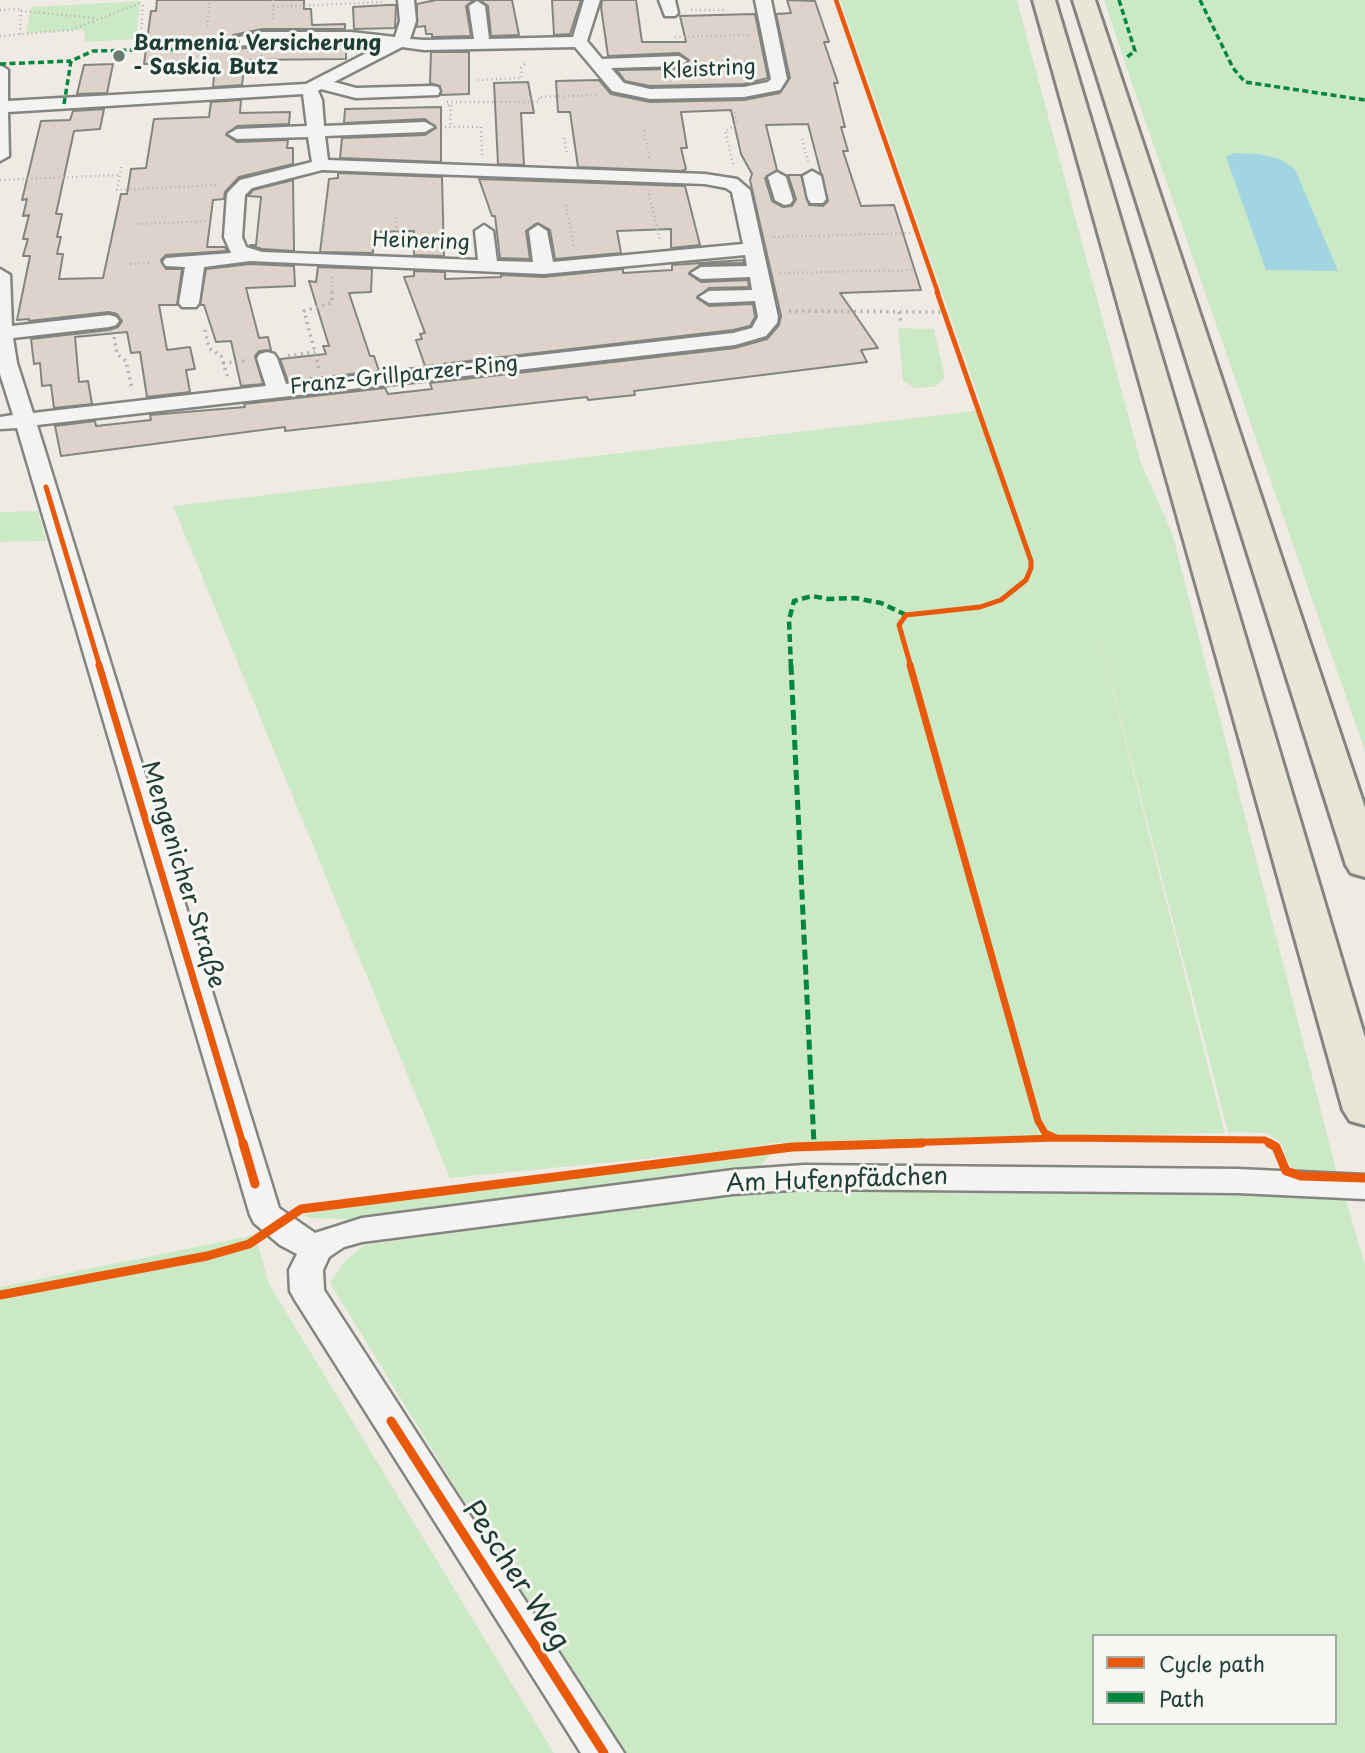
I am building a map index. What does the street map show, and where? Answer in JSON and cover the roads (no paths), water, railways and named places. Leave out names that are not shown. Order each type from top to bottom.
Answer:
[{"type":"highway","points":[[1044,0],[1365,1111]]},
{"type":"highway","points":[[1084,0],[1365,864]]},
{"type":"street","points":[[579,42],[592,0]]},
{"type":"street","name":"Kleistring","points":[[598,64],[618,87],[650,94],[730,92],[774,86],[779,79],[763,0]]},
{"type":"street","points":[[315,87],[400,43],[406,33],[408,21],[406,1]]},
{"type":"street","points":[[477,6],[482,43]]},
{"type":"street","points":[[505,26],[509,43]]},
{"type":"street","points":[[240,41],[263,37],[351,37],[400,43],[579,42]]},
{"type":"street","points":[[579,42],[598,64],[679,61]]},
{"type":"street","points":[[0,70],[0,156]]},
{"type":"street","points":[[265,73],[284,72],[284,91]]},
{"type":"street","points":[[141,82],[188,80],[188,96]]},
{"type":"street","points":[[315,87],[318,158],[322,165]]},
{"type":"street","points":[[1,107],[315,87],[356,93],[432,91]]},
{"type":"street","points":[[239,137],[280,142],[317,135],[433,127]]},
{"type":"street","points":[[566,146],[569,173]]},
{"type":"street","points":[[249,256],[238,250],[233,237],[236,194],[240,189],[257,181],[322,165],[569,173],[617,169],[649,182],[721,180],[741,190],[765,303],[709,297]]},
{"type":"street","points":[[812,176],[817,199]]},
{"type":"street","points":[[777,177],[784,200]]},
{"type":"street","points":[[538,231],[544,268]]},
{"type":"street","points":[[484,232],[488,267]]},
{"type":"street","name":"Heinering","points":[[173,262],[249,256],[275,260],[332,262],[578,267],[664,258],[752,243]]},
{"type":"street","points":[[189,303],[195,261]]},
{"type":"street","points":[[701,273],[758,272]]},
{"type":"street","name":"Mengenicher Straße","points":[[0,275],[2,333],[12,421],[50,500],[260,1202],[265,1214],[292,1236],[316,1249]]},
{"type":"street","name":"Franz-Grillparzer-Ring","points":[[12,421],[735,339],[765,328],[768,317],[765,303]]},
{"type":"street","points":[[2,333],[109,321]]},
{"type":"street","points":[[267,358],[278,391]]},
{"type":"street","name":"Am Hufenpfädchen","points":[[316,1249],[333,1238],[362,1230],[733,1182],[804,1177],[1238,1181],[1365,1187]]},
{"type":"street","name":"Pescher Weg","points":[[316,1249],[306,1270],[307,1291],[604,1753]]},
{"type":"water","points":[[1234,153],[1259,154],[1280,159],[1295,169],[1338,271],[1266,270],[1226,157]]},
{"type":"place","name":"Barmenia Versicherung - Saskia Butz","points":[[119,56]]}]
